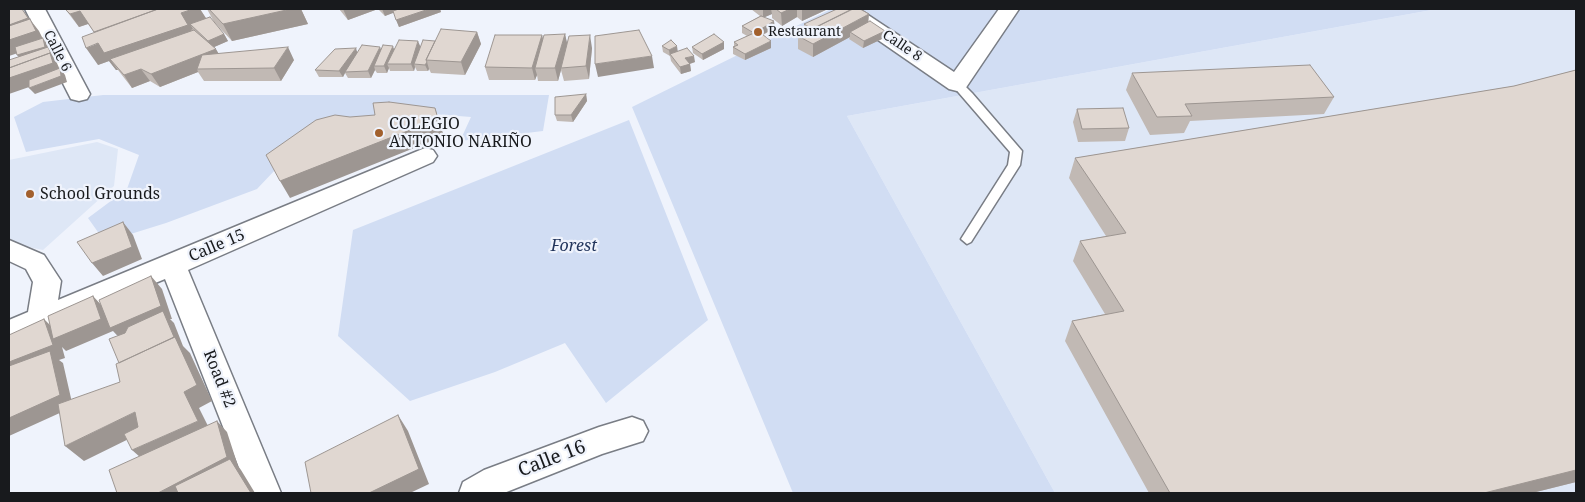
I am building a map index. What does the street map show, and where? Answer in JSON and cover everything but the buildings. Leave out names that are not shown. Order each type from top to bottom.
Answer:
[{"type":"street","name":"Calle 6","points":[[35,9],[79,94]]},
{"type":"street","name":"Calle 8","points":[[846,9],[957,84]]},
{"type":"street","points":[[957,84],[1009,9]]},
{"type":"street","name":"Calle 15","points":[[9,332],[173,265],[425,156]]},
{"type":"street","points":[[9,250],[36,262],[47,282],[41,320]]},
{"type":"street","name":"Road #2","points":[[173,265],[264,493]]},
{"type":"street","name":"Calle 16","points":[[475,493],[512,475],[599,441],[632,431]]},
{"type":"lane","points":[[957,84],[968,94],[1016,151],[1014,165],[967,239]]},
{"type":"shaded area","points":[[1437,9],[1576,9],[1576,493],[1055,493],[847,116]]},
{"type":"shaded area","points":[[97,142],[118,149],[114,186],[43,250],[9,243],[9,160]]},
{"type":"green space","points":[[831,9],[1437,9],[847,116],[1055,493],[793,493],[632,107]]},
{"type":"green space","points":[[103,95],[549,95],[543,131],[460,141],[471,117],[396,111],[311,132],[257,189],[166,223],[105,242],[88,218],[127,189],[139,155],[99,139],[26,152],[14,117],[43,102]]},
{"type":"green space","name":"Forest","points":[[629,120],[708,320],[606,403],[565,343],[495,372],[410,401],[338,336],[353,230]]},
{"type":"place","name":"Restaurant","points":[[758,32]]},
{"type":"place","name":"COLEGIO ANTONIO NARIÑO","points":[[379,133]]},
{"type":"place","name":"School Grounds","points":[[30,194]]}]
